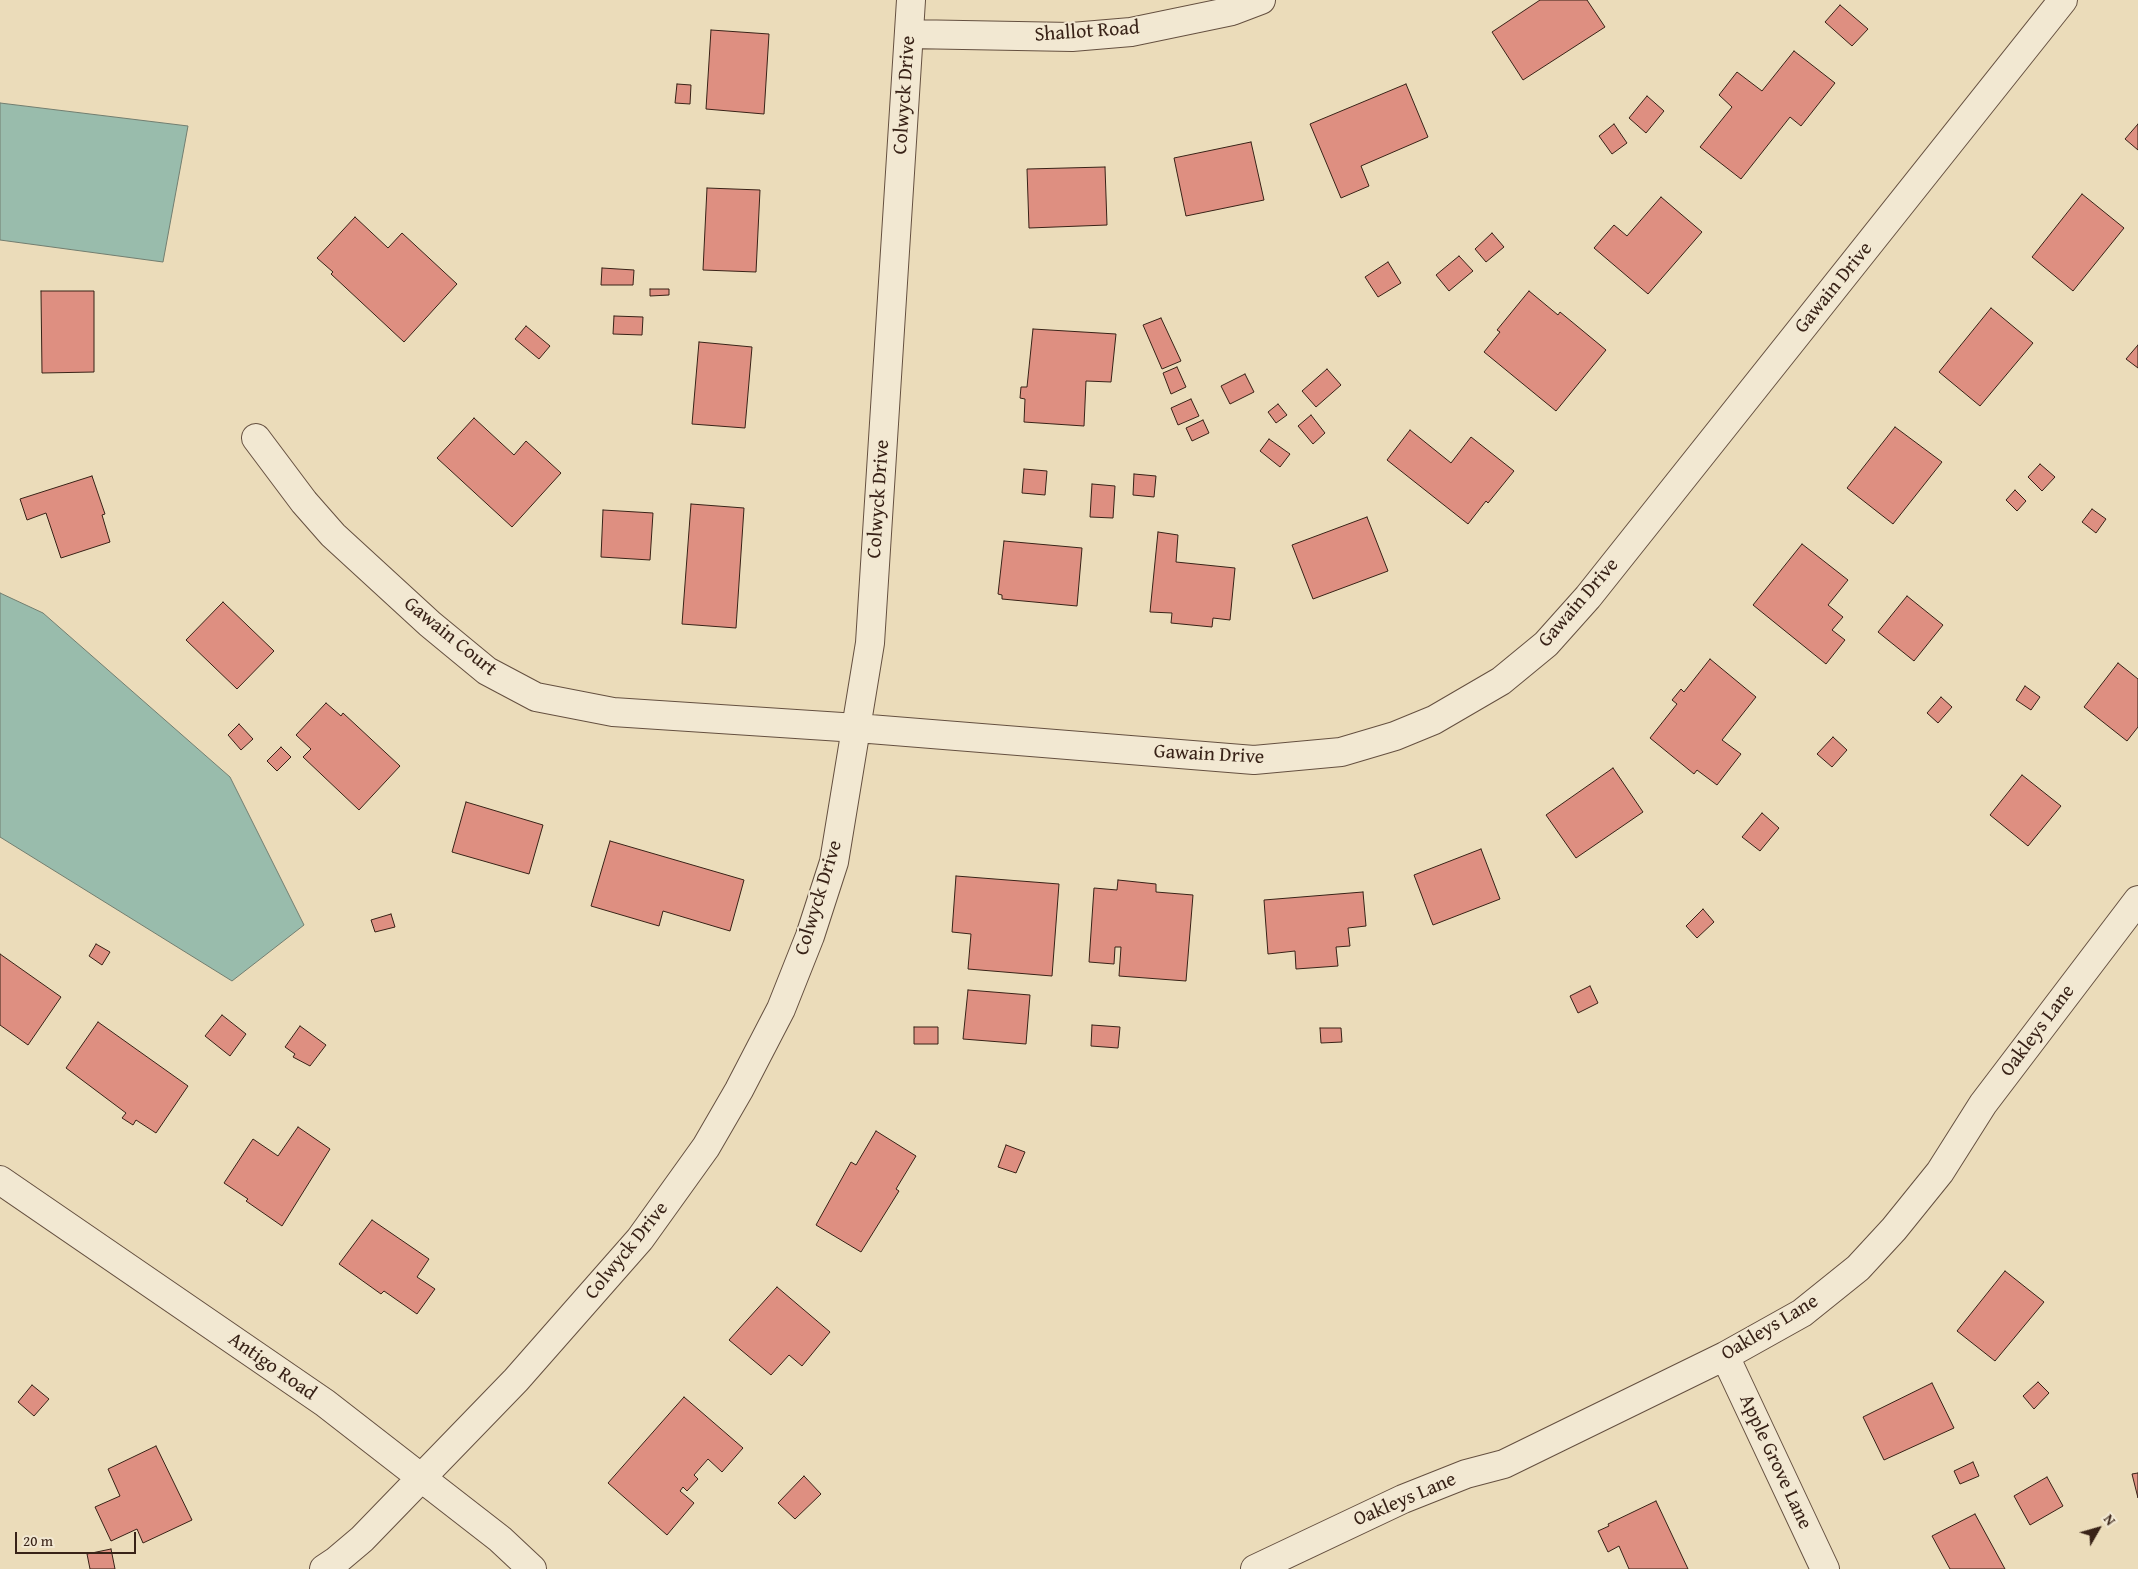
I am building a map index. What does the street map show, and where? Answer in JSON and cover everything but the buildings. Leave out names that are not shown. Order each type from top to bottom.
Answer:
[{"type":"street","name":"Colwyck Drive","points":[[324,1569],[362,1539],[516,1380],[640,1240],[706,1148],[781,1009],[810,936],[834,862],[870,643],[910,0]]},
{"type":"street","name":"Shallot Road","points":[[909,34],[1082,36],[1141,30],[1232,11],[1261,0]]},
{"type":"street","name":"Gawain Drive","points":[[857,728],[1254,760],[1341,752],[1395,736],[1434,720],[1501,681],[1546,644],[1588,597],[2063,0]]},
{"type":"street","name":"Gawain Court","points":[[256,438],[304,502],[333,535],[430,624],[487,671],[536,697],[613,712],[857,728]]},
{"type":"street","name":"Oakleys Lane","points":[[1255,1569],[1403,1499],[1466,1474],[1504,1464],[1725,1356],[1802,1313],[1858,1268],[1894,1229],[1940,1172],[1983,1104],[2138,900]]},
{"type":"street","name":"Antigo Road","points":[[0,1180],[325,1403],[500,1538],[532,1569]]},
{"type":"street","name":"Apple Grove Lane","points":[[1725,1356],[1825,1569]]},
{"type":"shaded area","points":[[0,103],[188,126],[163,262],[0,240]]},
{"type":"shaded area","points":[[0,593],[43,613],[230,777],[304,925],[232,981],[0,837]]}]
